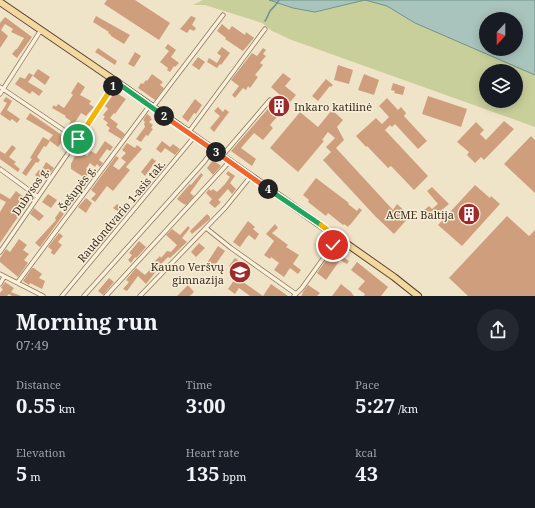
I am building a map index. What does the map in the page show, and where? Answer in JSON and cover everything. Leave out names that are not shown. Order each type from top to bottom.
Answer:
[{"type":"main road","points":[[0,2],[230,161],[394,277],[418,296]]},
{"type":"street","name":"Šešupės g.","points":[[18,282],[151,106],[223,15]]},
{"type":"street","points":[[188,133],[265,29]]},
{"type":"street","points":[[0,94],[2,88],[41,30]]},
{"type":"street","name":"Dubysos g.","points":[[0,252],[116,82]]},
{"type":"street","points":[[2,88],[78,139]]},
{"type":"street","points":[[222,156],[270,100]]},
{"type":"street","name":"Raudondvario 1-asis tak.","points":[[62,296],[194,137]]},
{"type":"street","points":[[84,296],[204,162],[213,150]]},
{"type":"street","points":[[106,296],[230,161]]},
{"type":"street","points":[[0,169],[37,196]]},
{"type":"street","points":[[141,296],[236,196],[251,176]]},
{"type":"street","points":[[206,228],[230,248],[295,295],[302,288],[338,238]]},
{"type":"street","points":[[0,274],[43,296]]},
{"type":"street","points":[[0,284],[4,277]]},
{"type":"green space","points":[[203,0],[269,0],[293,8],[315,12],[365,0],[387,6],[415,23],[479,51],[479,56],[491,56],[510,64],[479,64],[479,107],[289,39],[272,31],[262,23],[205,5],[193,5]]},
{"type":"green space","points":[[523,70],[535,75],[535,127],[482,108],[523,108]]},
{"type":"water","points":[[269,0],[365,0],[315,12],[293,8]]},
{"type":"water","points":[[365,0],[535,0],[535,75],[523,70],[523,64],[510,64],[491,56],[523,56],[523,12],[479,12],[479,51],[415,23],[387,6]]},
{"type":"building","points":[[107,0],[135,0],[170,23],[159,40],[104,4]]},
{"type":"building","points":[[96,16],[130,35],[124,44],[93,22]]},
{"type":"building","points":[[191,16],[196,18],[192,25],[196,28],[194,31],[190,29],[187,33],[180,29]]},
{"type":"building","points":[[5,17],[32,37],[17,58],[12,54],[24,38],[11,32],[13,29],[5,24],[1,30],[8,36],[0,48],[0,23]]},
{"type":"building","points":[[222,24],[229,30],[232,26],[245,35],[246,32],[254,38],[243,51],[225,39],[226,38],[217,31]]},
{"type":"building","points":[[168,44],[176,50],[171,57],[179,63],[175,67],[174,66],[170,72],[167,70],[168,68],[160,62],[169,51],[165,48]]},
{"type":"building","points":[[222,47],[230,53],[217,68],[207,62],[209,58],[217,63],[221,56],[217,53]]},
{"type":"building","points":[[98,48],[117,61],[115,65],[95,52]]},
{"type":"building","points":[[263,48],[266,50],[263,54],[266,56],[260,63],[263,65],[255,75],[258,77],[250,88],[248,86],[246,90],[243,88],[235,98],[232,95],[239,86],[231,80],[252,53],[257,56]]},
{"type":"building","points":[[135,52],[141,56],[134,67],[128,64]]},
{"type":"building","points":[[198,57],[205,62],[199,70],[192,65]]},
{"type":"building","points":[[338,65],[353,70],[349,84],[334,80]]},
{"type":"building","points":[[38,69],[50,77],[45,85],[33,76]]},
{"type":"building","points":[[29,73],[33,75],[28,82],[43,91],[39,96],[32,91],[30,94],[15,84],[20,77],[25,79]]},
{"type":"building","points":[[283,73],[291,79],[285,86],[296,95],[270,125],[273,128],[263,140],[254,133],[241,148],[256,159],[252,166],[231,151],[280,95],[271,87]]},
{"type":"building","points":[[152,74],[163,82],[160,85],[164,88],[155,100],[138,88],[141,83],[143,84],[146,80],[147,81]]},
{"type":"building","points":[[364,74],[379,80],[374,95],[358,90]]},
{"type":"building","points":[[326,79],[333,85],[331,87],[330,86],[318,101],[312,96]]},
{"type":"building","points":[[78,82],[85,87],[80,95],[91,101],[89,104],[94,107],[86,116],[81,113],[74,124],[81,128],[78,133],[68,126],[71,121],[65,117],[66,116],[52,108],[54,105],[56,107],[58,104],[64,108],[73,95],[71,93]]},
{"type":"building","points":[[393,83],[405,87],[403,95],[394,93],[395,91],[391,90]]},
{"type":"building","points":[[115,92],[126,99],[115,114],[114,113],[110,118],[118,124],[116,127],[125,134],[121,139],[108,131],[110,128],[106,125],[108,123],[103,119],[105,117],[103,115],[108,109],[105,106]]},
{"type":"building","points":[[428,96],[467,109],[461,127],[422,114]]},
{"type":"building","points":[[6,97],[12,101],[7,110],[20,119],[17,123],[12,119],[10,121],[0,114],[7,103],[3,101]]},
{"type":"building","points":[[387,98],[398,110],[401,107],[406,113],[404,116],[427,141],[418,149],[395,124],[392,127],[390,125],[385,130],[428,176],[414,190],[391,166],[388,168],[356,136],[376,118],[382,124],[389,117],[379,106]]},
{"type":"building","points":[[195,99],[202,105],[188,122],[182,117]]},
{"type":"building","points":[[218,107],[223,112],[225,109],[229,112],[214,132],[210,128],[220,116],[214,111]]},
{"type":"building","points":[[332,110],[343,120],[337,127],[344,140],[336,148],[393,210],[397,204],[410,216],[394,234],[375,216],[323,160],[331,152],[326,147],[335,138],[328,132],[322,140],[324,141],[298,172],[270,148],[300,112],[318,127]]},
{"type":"building","points":[[30,113],[71,140],[66,147],[61,143],[58,147],[49,140],[53,135],[26,119]]},
{"type":"building","points":[[147,114],[152,119],[149,122],[153,125],[151,128],[153,129],[141,142],[136,139],[145,127],[145,122],[143,120]]},
{"type":"building","points":[[504,121],[514,129],[484,160],[481,157],[475,163],[467,155],[469,152],[457,142],[476,122],[484,130],[480,134],[486,140]]},
{"type":"building","points":[[531,136],[535,140],[535,193],[504,164]]},
{"type":"building","points":[[43,137],[50,141],[46,147],[44,146],[37,157],[40,160],[38,163],[36,162],[26,176],[22,173],[32,159],[30,158]]},
{"type":"building","points":[[105,141],[113,147],[110,151],[107,149],[99,160],[103,163],[100,167],[97,164],[95,167],[90,163],[86,169],[90,171],[85,178],[71,169],[71,164],[75,156],[73,155],[73,152],[75,150],[87,156],[91,151],[96,154]]},
{"type":"building","points":[[162,141],[170,147],[173,144],[180,149],[175,155],[165,148],[161,153],[156,149]]},
{"type":"building","points":[[127,143],[135,148],[137,145],[142,149],[126,167],[130,170],[113,191],[107,186],[95,202],[91,199],[96,194],[91,190],[116,156],[119,158],[113,166],[119,170],[126,162],[121,158],[126,153],[122,150]]},
{"type":"building","points":[[12,145],[16,148],[9,157],[16,162],[14,164],[20,169],[18,172],[0,159],[0,151],[5,154]]},
{"type":"building","points":[[152,158],[156,161],[145,176],[141,172]]},
{"type":"building","points":[[213,160],[221,166],[213,175],[207,168]]},
{"type":"building","points":[[46,162],[54,168],[51,172],[46,169],[39,178],[35,175],[39,170],[41,171]]},
{"type":"building","points":[[228,171],[235,176],[230,183],[236,189],[232,194],[228,189],[218,200],[221,202],[215,208],[209,203],[212,199],[206,193],[209,189],[211,191],[213,189],[217,192],[225,184],[230,177],[226,174]]},
{"type":"building","points":[[201,173],[203,175],[190,193],[194,196],[186,205],[182,203],[177,199]]},
{"type":"building","points":[[316,178],[349,203],[348,204],[357,211],[359,208],[362,210],[348,227],[344,224],[343,225],[328,213],[326,216],[308,202],[309,200],[303,195]]},
{"type":"building","name":"ACME Baltija","points":[[475,185],[490,198],[491,196],[500,204],[462,246],[438,225]]},
{"type":"building","points":[[432,187],[449,204],[437,214],[435,212],[429,218],[423,211],[429,206],[432,209],[438,204],[427,191]]},
{"type":"building","points":[[16,191],[29,201],[0,243],[0,212],[6,202],[0,199],[0,193],[10,199]]},
{"type":"building","points":[[48,194],[57,200],[51,208],[42,202]]},
{"type":"building","points":[[86,198],[92,203],[86,213],[78,207]]},
{"type":"building","points":[[117,204],[122,208],[124,206],[129,210],[124,216],[113,208]]},
{"type":"building","points":[[34,208],[44,216],[39,221],[30,214]]},
{"type":"building","points":[[60,211],[64,214],[40,247],[35,243],[56,220],[55,218]]},
{"type":"building","points":[[207,214],[210,219],[192,234],[190,231]]},
{"type":"building","points":[[507,216],[529,236],[535,230],[535,296],[468,296],[449,278]]},
{"type":"building","points":[[248,221],[255,227],[253,229],[259,234],[255,240],[249,235],[240,247],[233,242]]},
{"type":"building","points":[[275,224],[278,228],[272,233],[288,245],[286,247],[299,255],[293,264],[301,270],[298,274],[290,268],[284,277],[274,270],[279,263],[271,257],[270,259],[264,255],[274,241],[266,234]]},
{"type":"building","points":[[188,226],[190,228],[182,238],[187,242],[157,268],[158,269],[146,284],[138,276],[127,291],[123,289],[129,282],[126,280],[136,268],[145,275],[160,256],[161,258],[167,251],[171,252],[177,245],[166,235],[172,229],[180,235]]},
{"type":"building","points":[[113,227],[114,228],[101,244],[98,239],[103,233],[101,231],[103,229],[108,233]]},
{"type":"building","points":[[59,233],[63,236],[58,242],[62,245],[54,255],[51,253],[52,250],[48,247]]},
{"type":"building","points":[[19,239],[27,245],[23,250],[29,254],[24,260],[28,263],[18,277],[0,262],[0,258],[6,249],[10,252]]},
{"type":"building","points":[[139,241],[146,247],[131,263],[128,260],[132,255],[129,253]]},
{"type":"building","points":[[199,243],[205,248],[196,257],[191,252]]},
{"type":"building","points":[[218,246],[225,251],[213,268],[207,263]]},
{"type":"building","points":[[333,250],[349,261],[347,264],[340,260],[326,280],[317,273]]},
{"type":"building","points":[[235,258],[251,270],[243,282],[263,296],[250,296],[239,288],[235,294],[228,289],[239,273],[229,266]]},
{"type":"building","points":[[357,262],[388,287],[381,296],[364,296],[365,294],[358,289],[365,281],[351,270]]},
{"type":"building","points":[[32,268],[42,274],[39,278],[45,281],[42,289],[30,283],[29,285],[23,281]]},
{"type":"building","points":[[109,278],[114,282],[103,295],[98,291]]},
{"type":"building","points":[[5,282],[14,288],[11,292],[21,296],[12,296],[9,294],[7,296],[0,296],[3,289],[1,288]]},
{"type":"building","points":[[271,284],[288,296],[263,296]]},
{"type":"building","points":[[341,284],[351,292],[354,296],[332,296]]},
{"type":"building","points":[[188,285],[194,292],[190,296],[177,296]]},
{"type":"building","points":[[308,285],[320,293],[317,296],[301,296]]},
{"type":"waterway","points":[[265,21],[270,11],[279,0]]},
{"type":"place","name":"Inkaro katilinė","points":[[279,106]]},
{"type":"place","name":"ACME Baltija","points":[[469,214]]},
{"type":"place","name":"Kauno Veršvų gimnazija","points":[[240,272]]},
{"type":"route","points":[[78,139],[116,82],[338,238],[333,245]]}]
